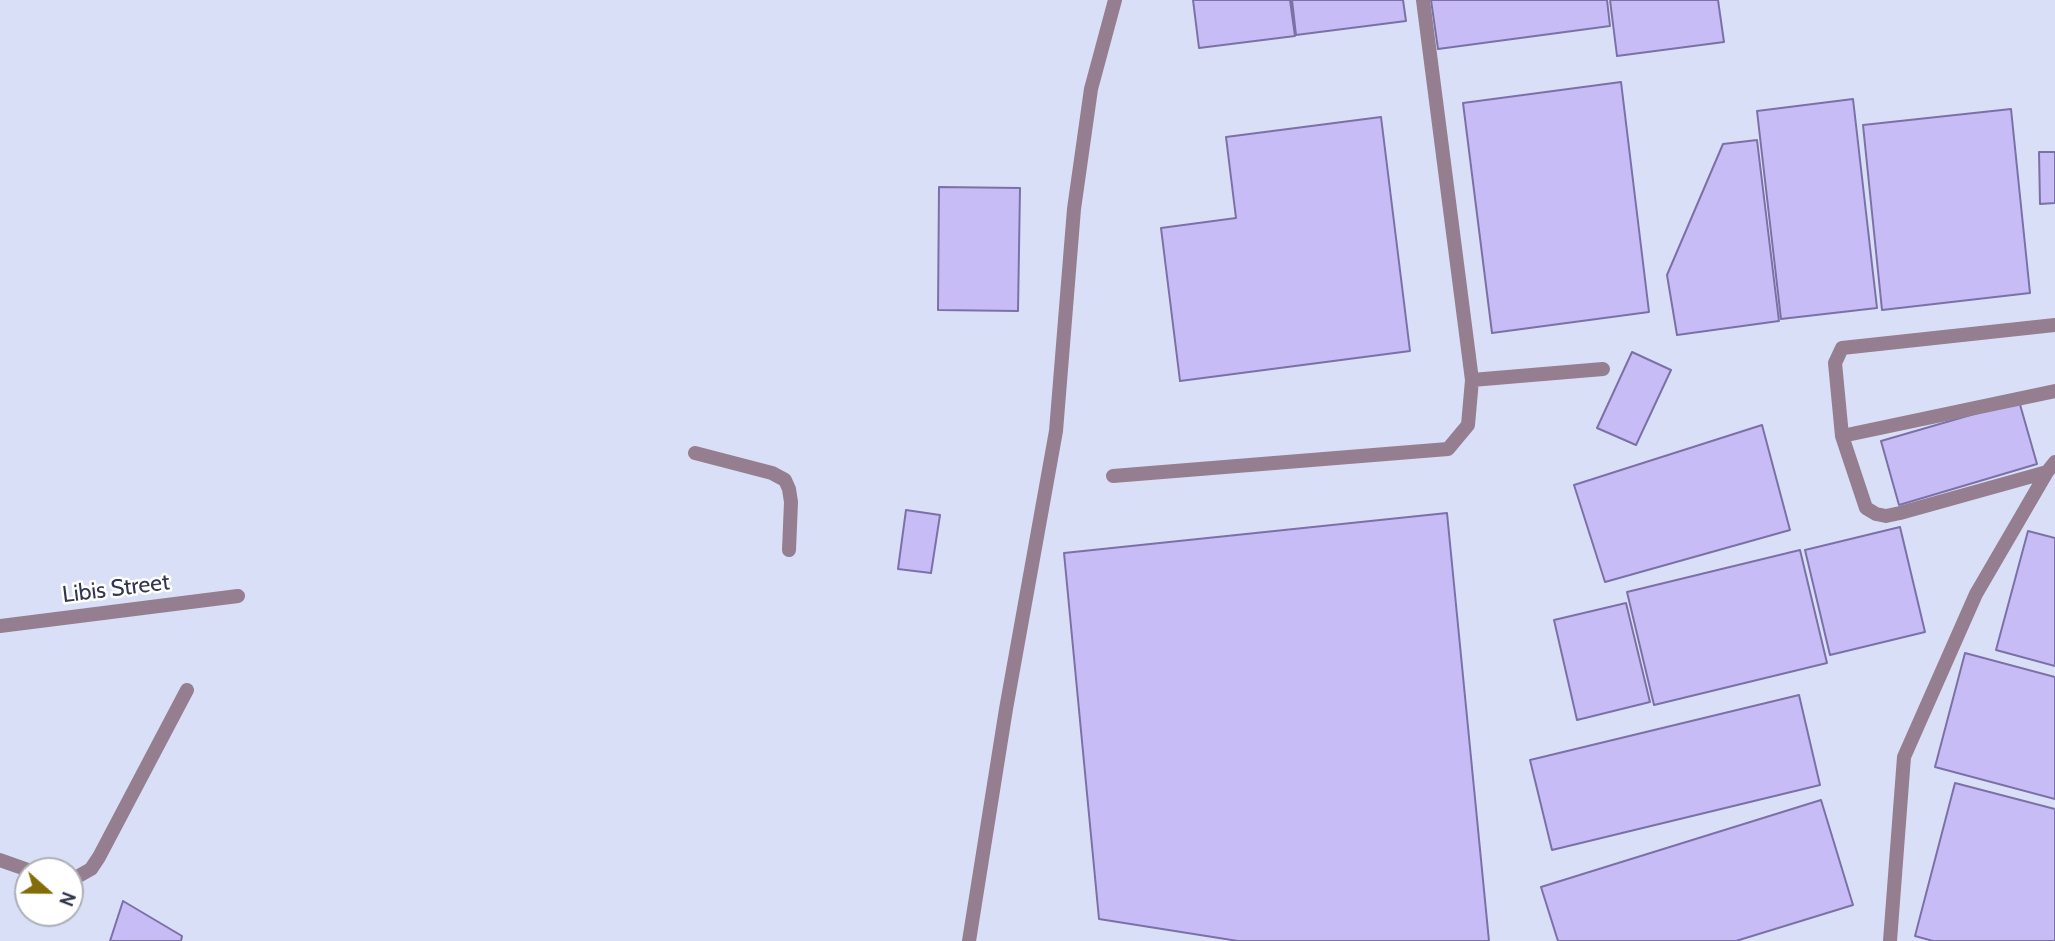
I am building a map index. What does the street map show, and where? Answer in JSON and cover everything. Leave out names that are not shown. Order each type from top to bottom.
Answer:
[{"type":"street","points":[[969,941],[1006,709],[1056,431],[1074,209],[1091,89],[1115,0]]},
{"type":"street","points":[[1113,476],[1448,449],[1468,425],[1472,380],[1423,0]]},
{"type":"street","points":[[2051,467],[1900,513],[1886,516],[1876,514],[1866,508],[1842,436],[1835,363],[1842,348],[2055,325]]},
{"type":"street","points":[[1472,380],[1602,369]]},
{"type":"street","points":[[1842,436],[2055,391]]},
{"type":"street","points":[[695,453],[772,473],[785,480],[791,502],[789,550]]},
{"type":"street","points":[[1889,941],[1904,757],[1976,594],[2051,467]]},
{"type":"street","name":"Libis Street","points":[[0,626],[238,597]]},
{"type":"street","points":[[84,872],[91,869],[99,857],[187,690]]},
{"type":"building","points":[[1193,0],[1290,0],[1295,36],[1199,48]]},
{"type":"building","points":[[1292,0],[1403,0],[1406,21],[1296,35]]},
{"type":"building","points":[[1431,0],[1607,0],[1610,26],[1438,49]]},
{"type":"building","points":[[1610,0],[1718,0],[1724,42],[1617,56]]},
{"type":"building","points":[[1621,82],[1649,312],[1492,333],[1463,103]]},
{"type":"building","points":[[1853,99],[1877,308],[1781,319],[1757,111]]},
{"type":"building","points":[[2011,109],[2030,293],[1882,310],[1863,125]]},
{"type":"building","points":[[1381,117],[1410,351],[1180,381],[1161,228],[1236,218],[1226,137]]},
{"type":"building","points":[[1757,140],[1779,321],[1677,335],[1667,275],[1723,144]]},
{"type":"building","points":[[2039,152],[2055,152],[2055,203],[2040,204]]},
{"type":"building","points":[[939,187],[1020,188],[1018,311],[938,310]]},
{"type":"building","points":[[1632,352],[1671,370],[1636,445],[1597,428]]},
{"type":"building","points":[[2019,401],[2037,464],[1899,505],[1881,441]]},
{"type":"building","points":[[1762,425],[1790,530],[1605,582],[1574,485]]},
{"type":"building","points":[[906,510],[940,515],[931,573],[898,569]]},
{"type":"building","points":[[1447,513],[1489,941],[1238,941],[1099,919],[1064,553]]},
{"type":"building","points":[[1900,527],[1925,632],[1830,655],[1805,550]]},
{"type":"building","points":[[2028,531],[2055,538],[2055,666],[1996,650]]},
{"type":"building","points":[[1800,550],[1827,663],[1654,705],[1627,592]]},
{"type":"building","points":[[1626,603],[1650,702],[1577,720],[1554,620]]},
{"type":"building","points":[[1965,653],[2055,677],[2055,799],[1935,767]]},
{"type":"building","points":[[1799,695],[1820,785],[1552,850],[1530,760]]},
{"type":"building","points":[[1955,783],[2055,809],[2055,941],[1933,941],[1915,936]]},
{"type":"building","points":[[1821,800],[1853,905],[1736,941],[1558,941],[1541,887]]},
{"type":"building","points":[[123,901],[182,936],[181,941],[110,941]]}]
